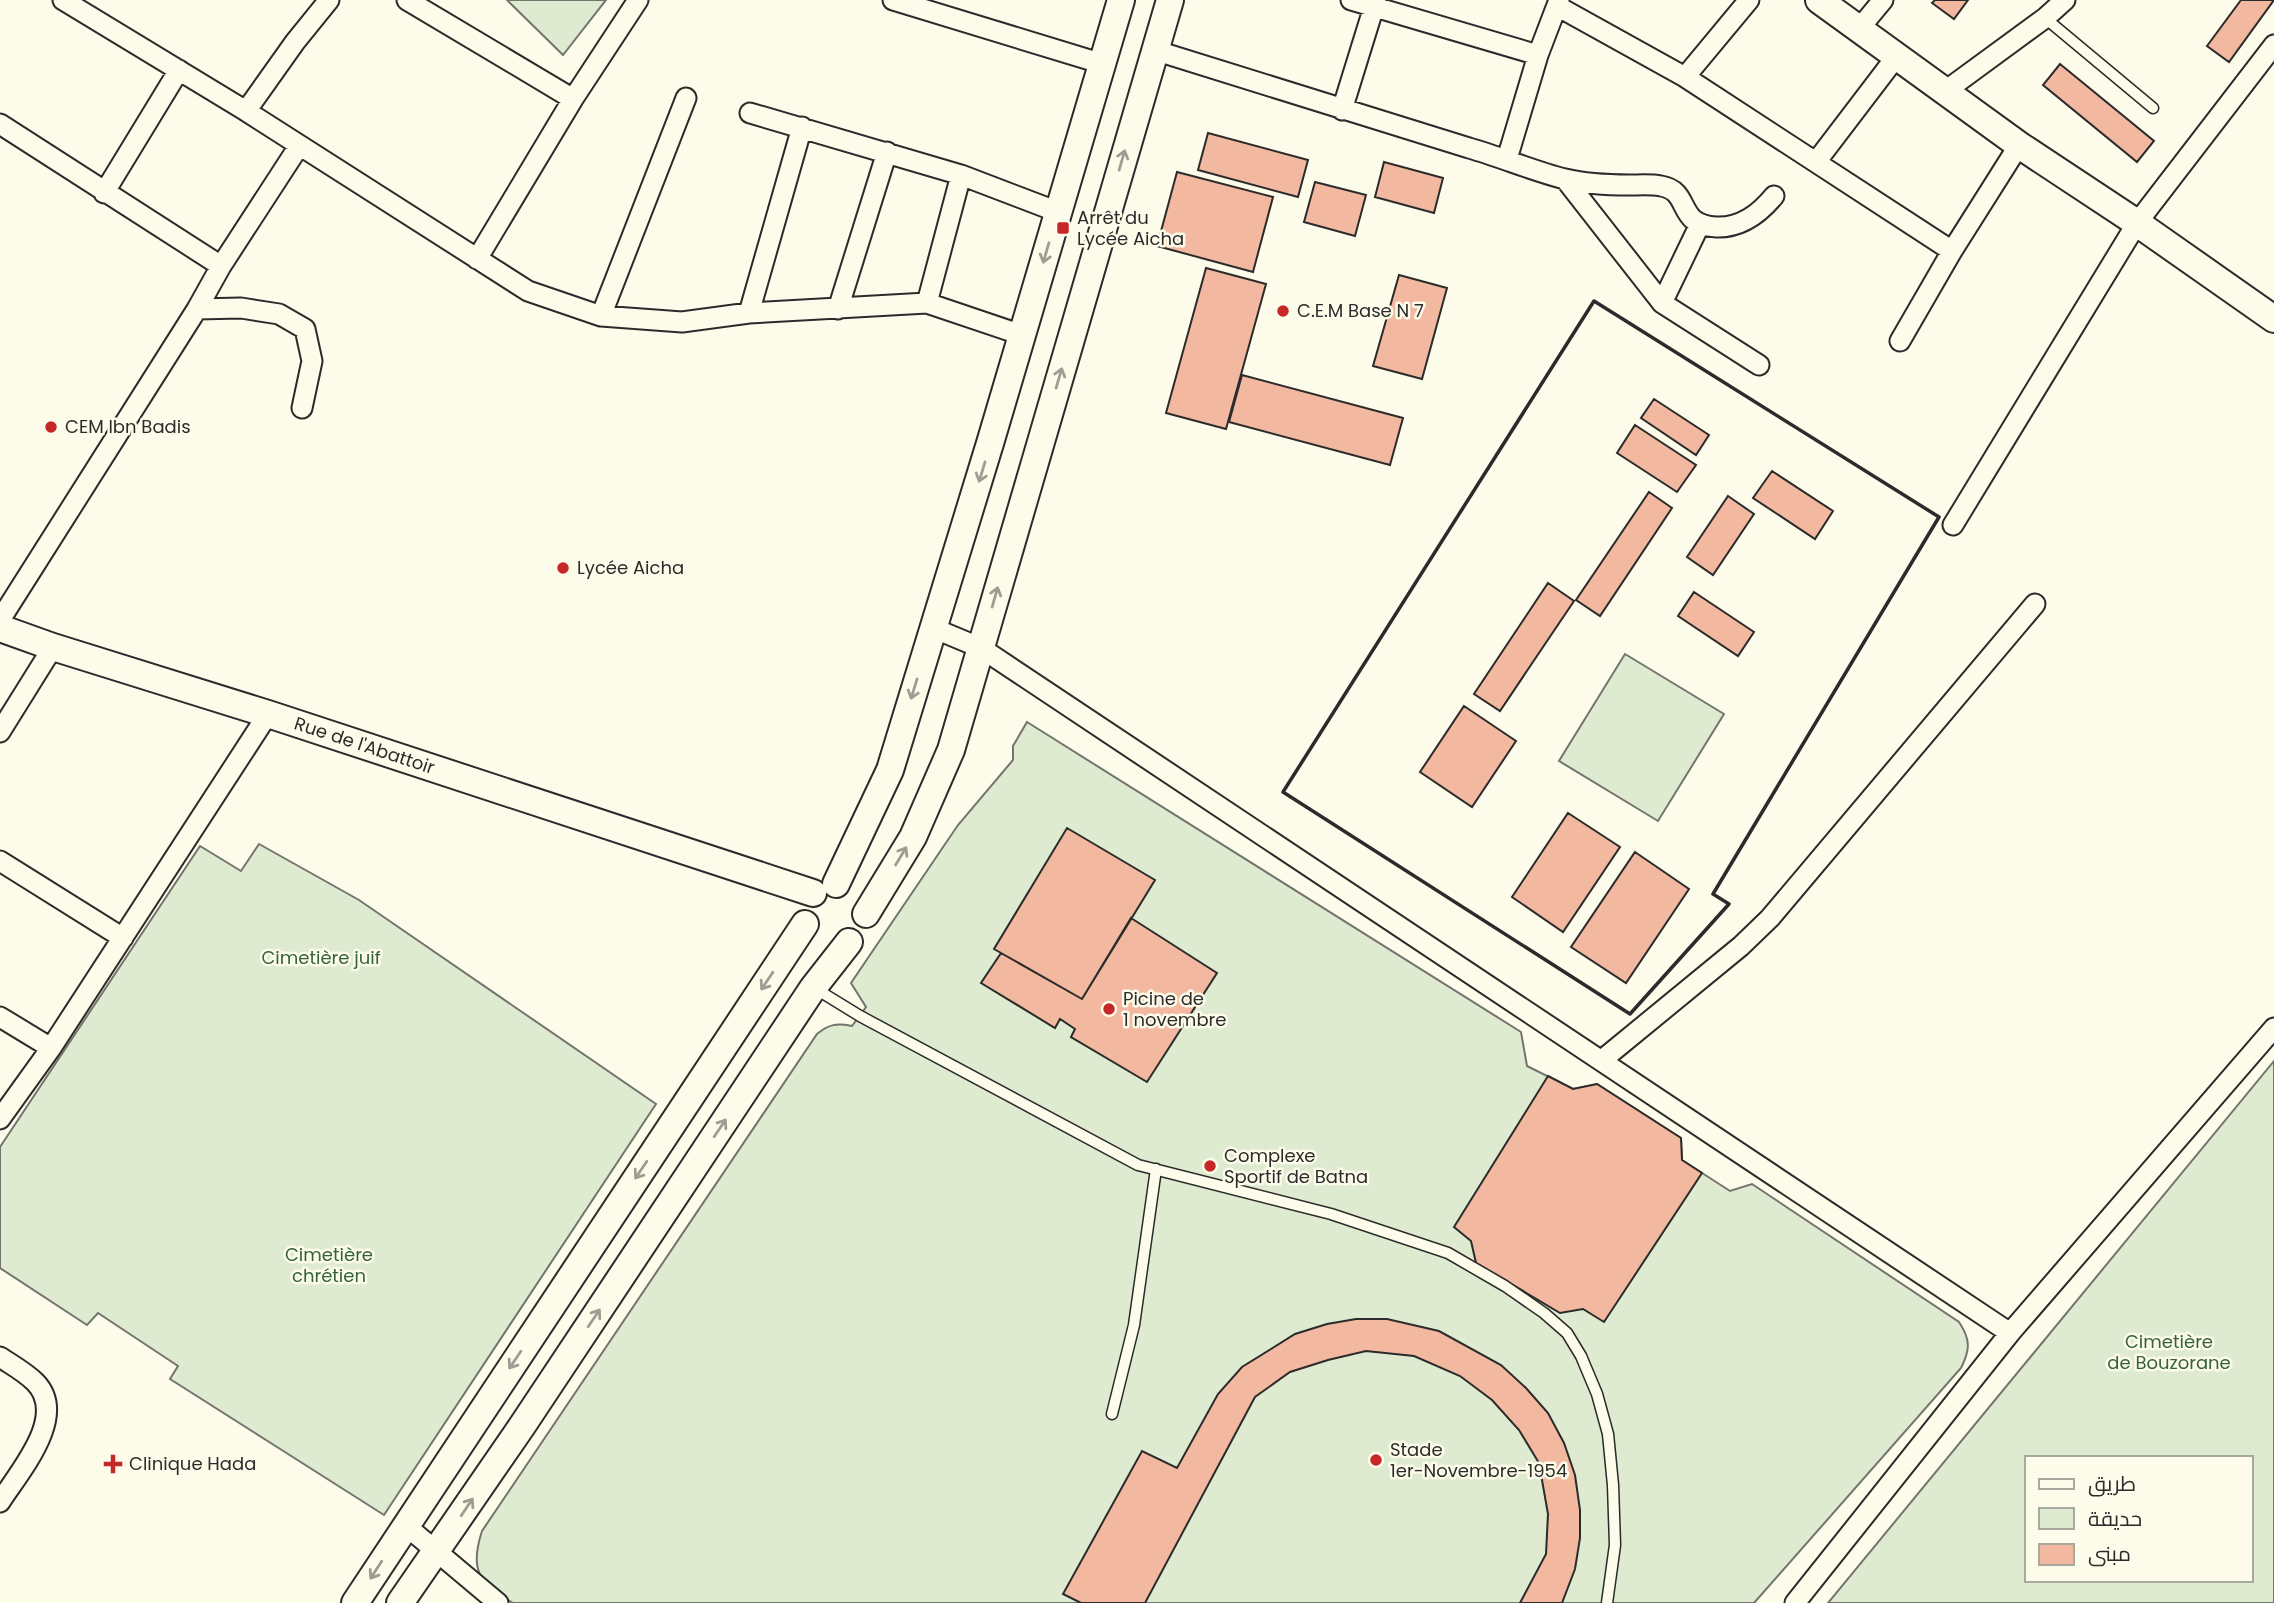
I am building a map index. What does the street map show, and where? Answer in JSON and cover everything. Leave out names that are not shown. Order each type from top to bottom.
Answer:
[{"type":"street","points":[[63,0],[246,111],[528,291],[601,316],[682,322],[749,313],[927,303],[1022,335]]},
{"type":"street","points":[[246,111],[329,0]]},
{"type":"street","points":[[407,0],[573,99]]},
{"type":"street","points":[[477,259],[573,99],[638,0]]},
{"type":"street","points":[[849,943],[826,945],[814,939],[805,924],[807,901],[824,889],[890,770],[1121,0]]},
{"type":"street","points":[[400,1603],[813,988],[849,943],[858,936],[864,926],[866,914],[913,837],[951,750],[1170,0]]},
{"type":"street","points":[[1351,0],[1375,4],[1538,55]]},
{"type":"street","points":[[1685,77],[1749,0]]},
{"type":"street","points":[[1819,0],[2018,145],[2271,312]]},
{"type":"street","points":[[1859,29],[1883,0]]},
{"type":"street","points":[[1944,92],[2045,18],[2064,0]]},
{"type":"street","points":[[898,1],[1103,64]]},
{"type":"street","points":[[1507,159],[1538,55],[1558,3],[1685,77],[1952,251]]},
{"type":"street","points":[[1342,110],[1375,4]]},
{"type":"street","points":[[1953,525],[2137,223],[2274,45]]},
{"type":"street","points":[[1154,50],[1565,179],[1605,185],[1661,186],[1671,189],[1680,196],[1688,217],[1700,224],[1716,227],[1734,225],[1755,217],[1774,196]]},
{"type":"street","points":[[1816,162],[1896,57]]},
{"type":"street","points":[[104,193],[179,70]]},
{"type":"street","points":[[601,316],[686,98]]},
{"type":"street","points":[[750,113],[961,175],[1058,212]]},
{"type":"street","points":[[0,124],[221,266]]},
{"type":"street","points":[[749,313],[802,127]]},
{"type":"street","points":[[1900,341],[2018,145]]},
{"type":"street","points":[[0,620],[299,146]]},
{"type":"street","points":[[838,309],[887,152]]},
{"type":"street","points":[[927,303],[961,175]]},
{"type":"street","points":[[1565,179],[1662,303],[1759,365]]},
{"type":"street","points":[[1662,303],[1700,224]]},
{"type":"street","points":[[197,309],[241,308],[279,314],[305,329],[312,361],[302,408]]},
{"type":"street","points":[[1602,1060],[1741,946],[1770,918],[2035,604]]},
{"type":"street","name":"Rue de l'Abattoir","points":[[0,628],[728,866],[824,889]]},
{"type":"street","points":[[933,628],[981,648],[2010,1333]]},
{"type":"street","points":[[0,732],[53,647]]},
{"type":"street","points":[[0,1119],[51,1048],[268,714]]},
{"type":"street","points":[[0,861],[123,938]]},
{"type":"street","points":[[824,889],[849,888],[858,895],[866,914]]},
{"type":"street","points":[[355,1603],[805,924]]},
{"type":"street","points":[[0,1017],[51,1048]]},
{"type":"street","points":[[1795,1603],[2010,1333],[2274,1028]]},
{"type":"street","points":[[0,1357],[37,1383],[45,1396],[48,1410],[46,1425],[40,1438],[0,1502]]},
{"type":"street","points":[[405,1525],[498,1603]]},
{"type":"lane","points":[[2045,18],[2153,108]]},
{"type":"lane","points":[[813,988],[860,1016],[1138,1165],[1331,1214],[1448,1253],[1505,1286],[1544,1313],[1567,1333],[1581,1356],[1597,1394],[1608,1434],[1614,1485],[1615,1545],[1607,1603]]},
{"type":"lane","points":[[1112,1414],[1134,1325],[1156,1169]]},
{"type":"green space","points":[[507,0],[606,0],[563,55]]},
{"type":"green space","points":[[1625,654],[1724,714],[1658,821],[1559,761]]},
{"type":"green space","name":"Complexe Sportif de Batna","points":[[1027,722],[1521,1032],[1527,1066],[1573,1089],[1597,1084],[1681,1138],[1682,1160],[1730,1191],[1752,1184],[1959,1322],[1966,1334],[1968,1345],[1961,1368],[1754,1603],[513,1603],[485,1582],[477,1566],[482,1531],[817,1034],[833,1025],[852,1026],[866,1007],[851,983],[958,825],[1013,760],[1013,746]]},
{"type":"green space","name":"Cimetière chrétien","points":[[259,844],[359,900],[656,1104],[384,1515],[170,1379],[178,1366],[98,1313],[87,1325],[0,1268],[0,1147],[200,846],[241,871]]},
{"type":"green space","name":"Cimetière de Bouzorane","points":[[2274,1061],[2274,1603],[1828,1603]]},
{"type":"building","points":[[1935,0],[1968,0],[1954,19],[1932,3]]},
{"type":"building","points":[[2241,0],[2274,0],[2229,62],[2207,46]]},
{"type":"building","points":[[2060,64],[2154,141],[2137,162],[2043,85]]},
{"type":"building","points":[[1208,133],[1308,160],[1298,197],[1198,170]]},
{"type":"building","points":[[1384,162],[1443,178],[1434,213],[1375,197]]},
{"type":"building","points":[[1177,172],[1273,197],[1253,272],[1157,246]]},
{"type":"building","points":[[1315,182],[1366,195],[1355,236],[1304,222]]},
{"type":"building","points":[[1206,268],[1266,284],[1226,429],[1166,413]]},
{"type":"building","points":[[1399,275],[1447,288],[1422,379],[1373,366]]},
{"type":"building","points":[[1242,375],[1403,418],[1390,465],[1229,422]]},
{"type":"building","points":[[1654,399],[1709,435],[1696,455],[1641,418]]},
{"type":"building","points":[[1635,425],[1696,465],[1677,492],[1617,453]]},
{"type":"building","points":[[1772,471],[1833,511],[1815,539],[1753,498]]},
{"type":"building","points":[[1649,492],[1672,508],[1600,616],[1576,600]]},
{"type":"building","points":[[1728,496],[1754,514],[1713,575],[1687,557]]},
{"type":"building","points":[[1548,583],[1574,601],[1500,711],[1474,694]]},
{"type":"building","points":[[1694,592],[1754,632],[1738,656],[1678,616]]},
{"type":"building","points":[[1464,706],[1516,741],[1472,807],[1420,772]]},
{"type":"building","points":[[1568,813],[1620,847],[1563,932],[1512,897]]},
{"type":"building","points":[[1067,828],[1155,880],[1082,999],[994,949]]},
{"type":"building","points":[[1635,852],[1689,889],[1626,983],[1571,947]]},
{"type":"building","name":"Picine de 1 novembre","points":[[1131,918],[1217,973],[1147,1082],[1071,1037],[1075,1029],[1060,1019],[1055,1028],[981,983],[1001,953],[1082,999]]},
{"type":"building","points":[[1548,1076],[1573,1089],[1597,1084],[1681,1138],[1682,1160],[1702,1173],[1604,1322],[1583,1309],[1560,1313],[1476,1263],[1471,1241],[1454,1227]]},
{"type":"building","points":[[1356,1319],[1387,1319],[1439,1331],[1501,1365],[1548,1413],[1564,1443],[1575,1475],[1580,1510],[1580,1538],[1575,1569],[1562,1603],[1520,1603],[1546,1554],[1548,1514],[1539,1463],[1519,1430],[1492,1400],[1460,1376],[1414,1356],[1366,1351],[1290,1372],[1255,1397],[1145,1603],[1081,1603],[1063,1594],[1142,1451],[1177,1468],[1218,1394],[1242,1367],[1295,1334]]},
{"type":"wall","points":[[1594,301],[1939,517],[1713,894],[1729,904],[1630,1014],[1283,792],[1594,301]]},
{"type":"place","name":"Arrêt du Lycée Aicha","points":[[1063,228]]},
{"type":"place","name":"C.E.M Base N 7","points":[[1283,311]]},
{"type":"place","name":"CEM Ibn Badis","points":[[51,427]]},
{"type":"place","name":"Lycée Aicha","points":[[563,568]]},
{"type":"place","name":"Picine de 1 novembre","points":[[1109,1009]]},
{"type":"place","name":"Complexe Sportif de Batna","points":[[1210,1166]]},
{"type":"place","name":"Stade 1er-Novembre-1954","points":[[1376,1460]]},
{"type":"place","name":"Clinique Hada","points":[[113,1464]]},
{"type":"park label","name":"Cimetière juif","points":[[321,958]]}]
